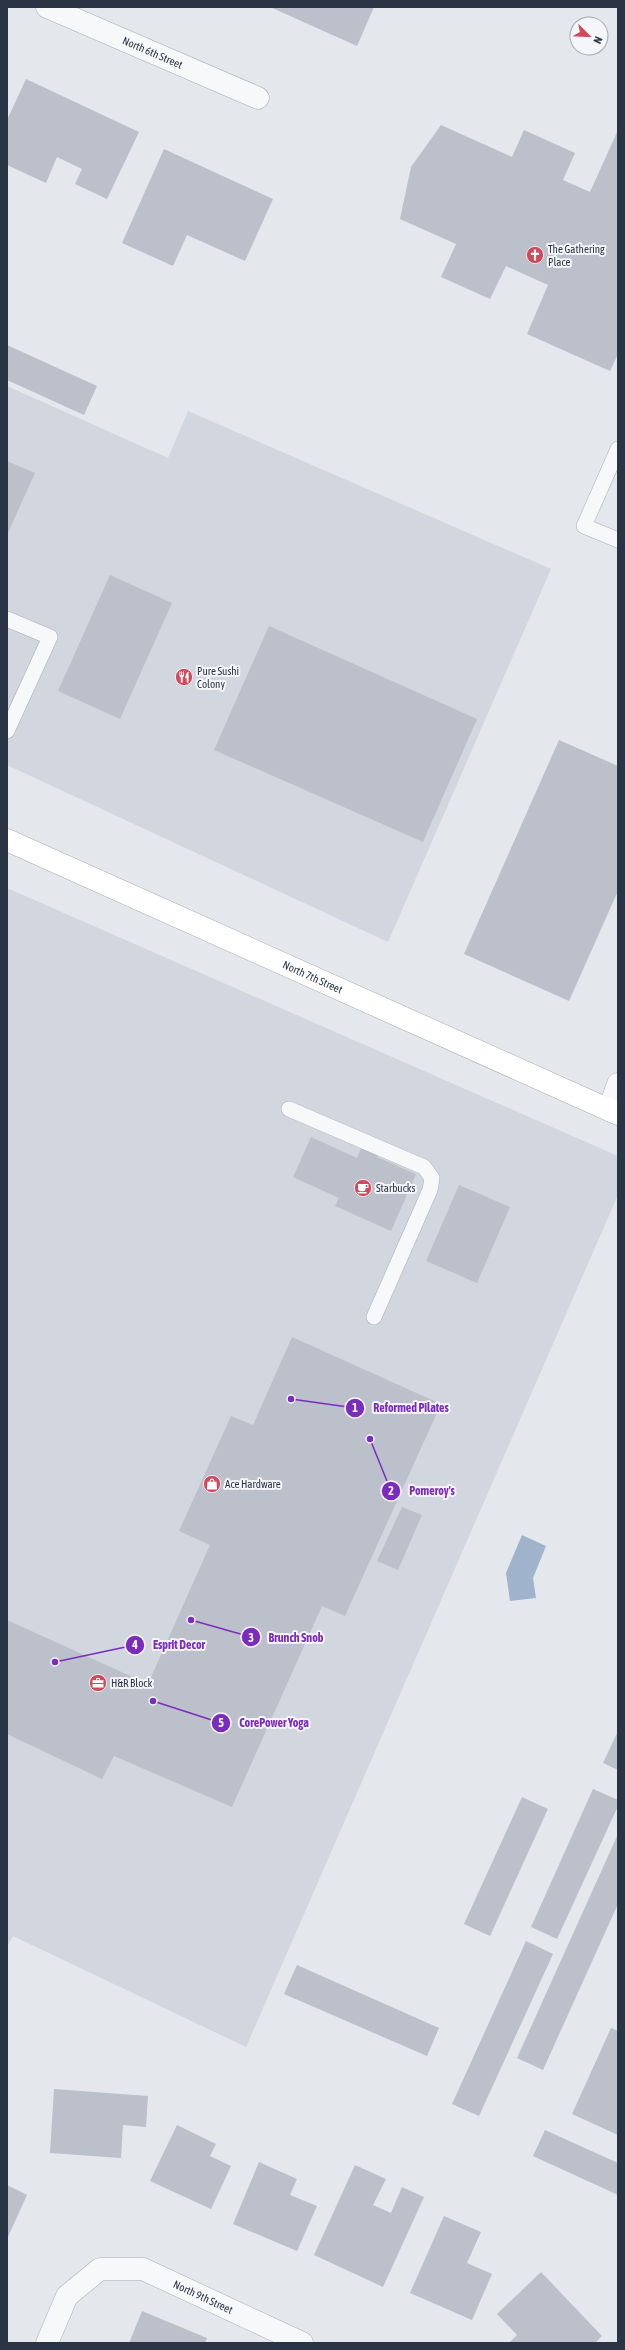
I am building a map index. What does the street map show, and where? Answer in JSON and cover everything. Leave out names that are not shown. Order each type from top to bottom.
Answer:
[{"type":"main road","name":"North 7th Street","points":[[7,840],[613,1112]]},
{"type":"street","name":"North 6th Street","points":[[47,7],[258,98]]},
{"type":"street","points":[[613,1112],[618,1084]]},
{"type":"street","name":"North 9th Street","points":[[47,2343],[67,2296],[100,2269],[143,2269],[302,2343]]},
{"type":"lane","points":[[618,449],[584,526],[618,540]]},
{"type":"lane","points":[[7,619],[50,637],[8,726]]},
{"type":"lane","points":[[289,1109],[424,1167],[432,1178],[430,1190],[374,1317]]},
{"type":"shaded area","points":[[7,386],[168,458],[188,411],[551,569],[388,942],[7,765]]},
{"type":"shaded area","points":[[7,888],[618,1156],[618,1195],[246,2047],[13,1936],[7,1947]]},
{"type":"water","points":[[522,1535],[546,1546],[533,1578],[536,1598],[510,1601],[506,1573]]},
{"type":"building","points":[[270,7],[374,7],[357,46]]},
{"type":"building","points":[[26,79],[139,132],[107,199],[75,184],[82,169],[57,157],[46,183],[7,165],[7,120]]},
{"type":"building","name":"The Gathering Place","points":[[441,125],[512,157],[524,130],[575,153],[563,180],[590,192],[618,130],[618,354],[610,371],[527,334],[548,285],[506,266],[490,299],[441,277],[456,244],[400,219],[411,167]]},
{"type":"building","points":[[164,149],[273,199],[245,261],[187,235],[173,266],[122,243]]},
{"type":"building","points":[[7,345],[97,386],[84,415],[7,380]]},
{"type":"building","points":[[7,461],[35,473],[7,535]]},
{"type":"building","points":[[110,575],[172,603],[120,719],[58,691]]},
{"type":"building","points":[[269,626],[477,719],[423,842],[214,750]]},
{"type":"building","points":[[559,740],[618,766],[618,891],[569,1001],[464,954]]},
{"type":"building","name":"Starbucks","points":[[311,1137],[357,1158],[362,1146],[379,1153],[377,1157],[416,1174],[391,1231],[335,1206],[339,1198],[293,1177]]},
{"type":"building","points":[[459,1185],[510,1207],[477,1283],[426,1261]]},
{"type":"building","points":[[292,1337],[441,1404],[345,1616],[322,1606],[232,1807],[114,1756],[102,1779],[7,1734],[7,1620],[148,1684],[210,1545],[179,1531],[231,1416],[253,1425]]},
{"type":"building","points":[[402,1507],[422,1515],[398,1570],[377,1561]]},
{"type":"building","points":[[618,1731],[618,1770],[603,1763]]},
{"type":"building","points":[[593,1789],[618,1800],[618,1806],[557,1939],[531,1927]]},
{"type":"building","points":[[522,1797],[548,1809],[490,1936],[464,1924]]},
{"type":"building","points":[[618,1834],[618,1904],[543,2070],[517,2058]]},
{"type":"building","points":[[526,1941],[553,1954],[479,2116],[452,2104]]},
{"type":"building","points":[[297,1965],[439,2028],[427,2056],[284,1994]]},
{"type":"building","points":[[611,2028],[618,2031],[618,2135],[572,2114]]},
{"type":"building","points":[[54,2089],[148,2096],[146,2127],[123,2125],[121,2158],[50,2153]]},
{"type":"building","points":[[177,2125],[216,2144],[210,2156],[231,2166],[211,2209],[150,2181]]},
{"type":"building","points":[[545,2130],[618,2163],[618,2195],[533,2156]]},
{"type":"building","points":[[259,2162],[297,2179],[290,2195],[317,2206],[297,2251],[233,2224]]},
{"type":"building","points":[[355,2165],[386,2179],[373,2205],[391,2213],[402,2187],[424,2197],[383,2287],[314,2255]]},
{"type":"building","points":[[7,2185],[27,2195],[7,2239]]},
{"type":"building","points":[[444,2216],[481,2232],[467,2263],[492,2274],[472,2320],[410,2293]]},
{"type":"building","points":[[541,2272],[602,2336],[595,2343],[509,2343],[517,2335],[497,2314]]},
{"type":"building","points":[[142,2311],[207,2338],[205,2343],[129,2343]]},
{"type":"place","name":"The Gathering Place","points":[[535,255]]},
{"type":"place","name":"Pure Sushi Colony","points":[[184,677]]},
{"type":"place","name":"Starbucks","points":[[363,1188]]},
{"type":"place","name":"Reformed Pilates","points":[[291,1399]]},
{"type":"place","name":"Pomeroy's","points":[[370,1439]]},
{"type":"place","name":"Ace Hardware","points":[[212,1484]]},
{"type":"place","name":"Brunch Snob","points":[[191,1620]]},
{"type":"place","name":"Esprit Decor","points":[[55,1662]]},
{"type":"place","name":"H&R Block","points":[[98,1683]]},
{"type":"place","name":"CorePower Yoga","points":[[153,1701]]}]
